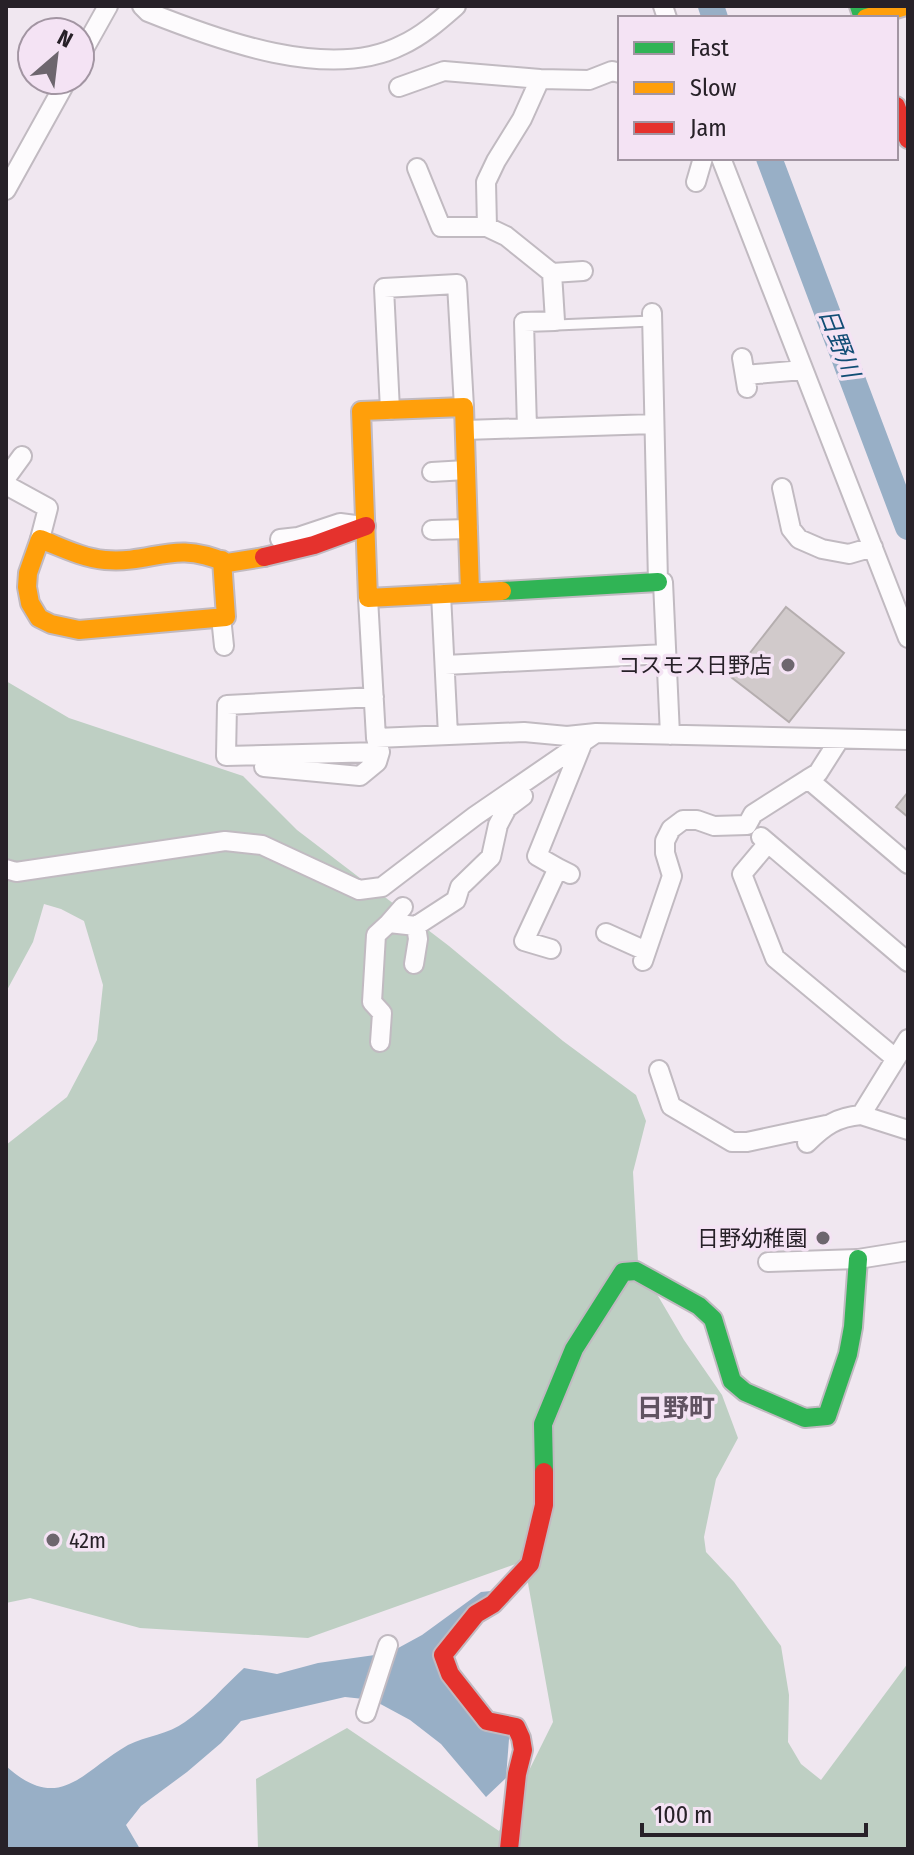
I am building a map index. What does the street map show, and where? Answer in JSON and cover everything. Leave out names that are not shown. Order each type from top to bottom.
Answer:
[{"type":"street","points":[[96,27],[108,6]]},
{"type":"street","points":[[142,6],[148,12],[202,34],[314,61],[359,58],[401,46],[456,6]]},
{"type":"street","points":[[872,16],[906,6]]},
{"type":"street","points":[[399,87],[444,71],[589,80],[612,71],[618,72]]},
{"type":"street","points":[[487,227],[486,182],[522,119],[540,79]]},
{"type":"street","points":[[6,190],[14,156],[56,96]]},
{"type":"street","points":[[898,112],[908,139]]},
{"type":"street","points":[[696,182],[702,160]]},
{"type":"street","points":[[722,160],[908,638]]},
{"type":"street","points":[[417,168],[441,227],[487,227],[506,236],[552,273],[583,271]]},
{"type":"street","points":[[527,428],[524,322],[555,321],[552,273]]},
{"type":"street","points":[[390,410],[384,288],[457,284],[470,592]]},
{"type":"street","points":[[652,317],[658,582]]},
{"type":"street","points":[[745,374],[803,370]]},
{"type":"street","points":[[378,745],[368,598],[361,411],[464,407]]},
{"type":"street","points":[[465,430],[654,424]]},
{"type":"street","points":[[6,478],[22,456]]},
{"type":"street","points":[[432,472],[466,470]]},
{"type":"street","points":[[6,485],[48,508],[28,573],[27,587],[30,603],[39,618],[51,624],[79,630],[226,617],[222,560]]},
{"type":"street","points":[[778,497],[791,529],[799,539],[822,549],[849,554],[873,547]]},
{"type":"street","points":[[280,539],[298,537],[340,523],[366,526]]},
{"type":"street","points":[[40,539],[90,557],[108,560],[183,550],[227,563],[324,544],[366,526]]},
{"type":"street","points":[[432,530],[468,529]]},
{"type":"street","points":[[368,598],[663,582],[670,735]]},
{"type":"street","points":[[441,594],[448,735]]},
{"type":"street","points":[[221,617],[224,646]]},
{"type":"street","points":[[445,665],[666,654]]},
{"type":"street","points":[[374,697],[227,705],[226,756],[378,745],[448,735],[524,732],[590,738],[670,735],[908,740]]},
{"type":"street","points":[[6,869],[16,872],[225,841],[262,845],[359,890],[382,887],[527,779],[590,738]]},
{"type":"street","points":[[551,949],[524,941],[564,871],[537,856],[590,738]]},
{"type":"street","points":[[747,825],[753,814],[818,773],[839,740]]},
{"type":"street","points":[[389,923],[416,926],[456,900],[460,887],[491,857],[498,825],[507,808],[527,793],[527,779]]},
{"type":"street","points":[[808,779],[908,864]]},
{"type":"street","points":[[606,933],[644,956],[672,876],[665,841],[671,829],[683,820],[697,820],[714,826],[747,825],[908,962]]},
{"type":"street","points":[[768,843],[742,874],[775,958],[895,1058]]},
{"type":"street","points":[[380,1042],[382,1013],[372,1002],[376,935],[403,907]]},
{"type":"street","points":[[414,964],[418,939],[416,926]]},
{"type":"street","points":[[861,1115],[908,1039]]},
{"type":"street","points":[[668,1079],[671,1106],[732,1142],[747,1142],[826,1125],[844,1116],[861,1115],[908,1130]]},
{"type":"street","points":[[807,1143],[826,1125]]},
{"type":"street","points":[[768,1262],[858,1259],[908,1251]]},
{"type":"street","points":[[509,1849],[517,1774],[523,1763],[522,1735],[516,1727],[487,1721],[482,1710],[445,1670],[443,1655],[476,1614],[493,1604],[530,1564],[544,1505],[543,1424],[574,1349],[623,1272],[636,1271],[699,1306],[713,1319],[732,1381],[745,1392],[805,1418],[827,1416],[848,1354],[858,1259]]},
{"type":"street","points":[[366,1713],[388,1645]]},
{"type":"lane","points":[[555,321],[557,325],[652,317]]},
{"type":"green space","points":[[6,681],[69,718],[243,776],[297,830],[449,946],[563,1041],[636,1095],[646,1121],[633,1172],[638,1262],[684,1340],[722,1395],[738,1438],[716,1479],[704,1537],[706,1552],[734,1582],[781,1646],[789,1695],[788,1742],[801,1764],[821,1780],[908,1663],[908,1849],[258,1849],[256,1779],[347,1728],[499,1831],[553,1722],[524,1561],[308,1638],[140,1628],[30,1598],[6,1603],[6,1145],[67,1097],[97,1040],[103,985],[84,921],[44,904],[33,942],[6,992]]},
{"type":"water","points":[[491,1591],[436,1663],[510,1726],[506,1778],[486,1797],[441,1744],[410,1720],[373,1700],[345,1697],[241,1721],[187,1772],[141,1806],[126,1825],[140,1849],[6,1849],[6,1766],[41,1787],[56,1788],[70,1784],[128,1745],[185,1722],[244,1668],[277,1674],[318,1663],[389,1653],[422,1635],[481,1592]]},
{"type":"building","name":"コスモス日野店","points":[[786,607],[844,653],[789,722],[731,677]]},
{"type":"building","points":[[908,792],[908,817],[896,807]]},
{"type":"waterway","name":"日野川","points":[[711,6],[714,16]]},
{"type":"waterway","name":"日野川","points":[[770,160],[908,527]]},
{"type":"traffic: fast","points":[[859,6],[862,16]]},
{"type":"traffic: fast","points":[[502,591],[658,582]]},
{"type":"traffic: fast","points":[[544,1472],[543,1424],[574,1349],[623,1272],[636,1271],[699,1306],[713,1319],[732,1381],[745,1392],[805,1418],[827,1416],[848,1354],[858,1259]]},
{"type":"traffic: slow","points":[[873,16],[906,6]]},
{"type":"traffic: slow","points":[[470,592],[464,407],[361,411],[368,598],[502,591]]},
{"type":"traffic: slow","points":[[222,560],[226,617],[79,630],[39,618],[30,603],[27,587],[28,573],[40,539],[80,555],[105,560],[177,553],[208,556],[227,563],[264,557]]},
{"type":"traffic: jam","points":[[898,112],[908,139]]},
{"type":"traffic: jam","points":[[264,557],[314,545],[366,526]]},
{"type":"traffic: jam","points":[[509,1849],[517,1774],[523,1750],[521,1738],[516,1727],[487,1721],[450,1674],[443,1655],[476,1614],[493,1604],[530,1564],[544,1505],[544,1472]]},
{"type":"place","name":"コスモス日野店","points":[[788,665]]},
{"type":"place","name":"日野幼稚園","points":[[823,1238]]},
{"type":"place","name":"42m","points":[[53,1540]]},
{"type":"district","name":"日野町","points":[[676,1408]]}]
